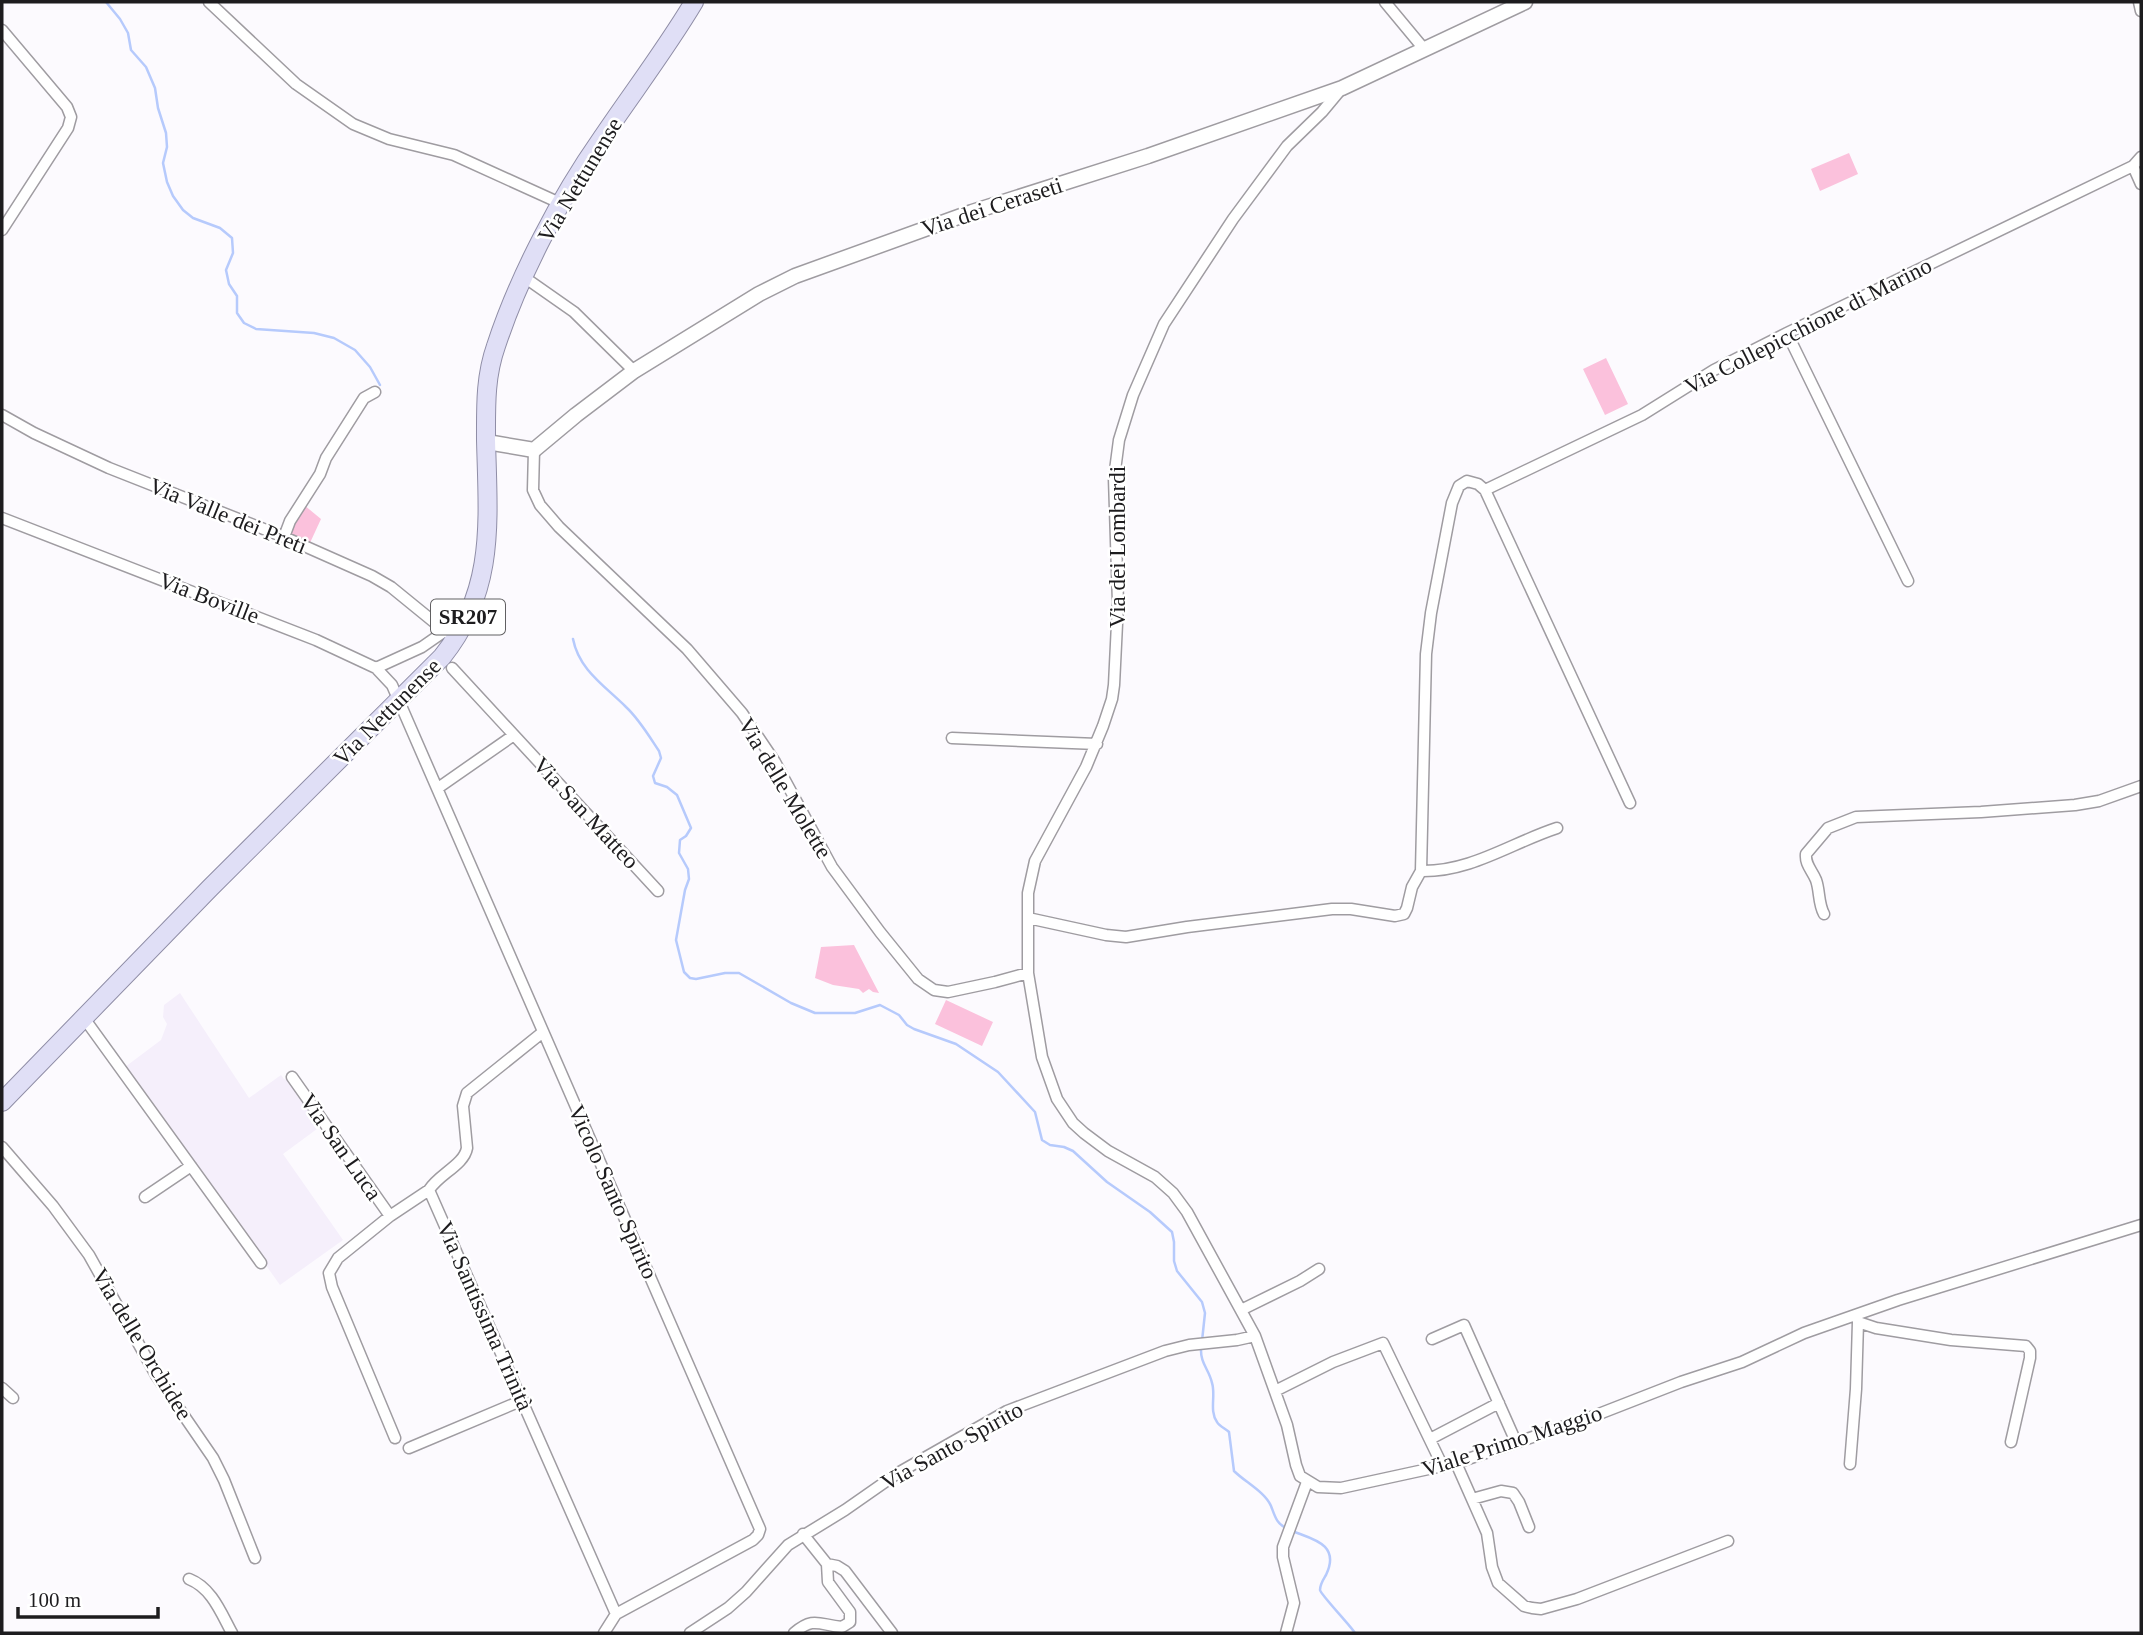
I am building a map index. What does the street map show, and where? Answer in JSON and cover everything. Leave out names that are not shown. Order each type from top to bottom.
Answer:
[{"type":"main road","name":"Via Nettunense","points":[[2,1102],[210,888],[442,657],[451,634],[474,606],[481,586],[487,538],[486,393],[490,363],[507,315],[562,204],[600,140],[663,52],[694,2]]},
{"type":"street","points":[[209,2],[296,84],[353,124],[389,139],[454,155],[562,204]]},
{"type":"street","points":[[1385,2],[1424,49]]},
{"type":"street","name":"Via dei Ceraseti","points":[[534,450],[634,370],[759,294],[804,272],[972,212],[1148,156],[1342,88],[1525,2]]},
{"type":"street","points":[[2139,2],[2141,11]]},
{"type":"street","points":[[2,30],[67,107],[71,120],[2,230]]},
{"type":"street","name":"Via dei Lombardi","points":[[1028,973],[1029,885],[1035,861],[1097,744],[1108,715],[1114,685],[1118,603],[1114,478],[1118,446],[1133,395],[1164,324],[1233,219],[1287,146],[1326,108],[1342,88]]},
{"type":"street","points":[[2141,157],[2133,166],[2141,184]]},
{"type":"street","name":"Via Collepicchione di Marino","points":[[1028,918],[1126,937],[1333,908],[1351,908],[1398,916],[1404,914],[1410,891],[1421,871],[1426,670],[1431,612],[1455,494],[1462,483],[1467,481],[1478,484],[1485,490],[1642,415],[1714,370],[1787,332],[2133,166]]},
{"type":"street","points":[[524,277],[573,312],[634,370]]},
{"type":"street","points":[[1787,332],[1908,580]]},
{"type":"street","points":[[284,537],[290,520],[320,474],[326,458],[364,398],[375,392]]},
{"type":"street","name":"Via Valle dei Preti","points":[[2,415],[109,468],[284,537],[377,579],[451,634]]},
{"type":"street","points":[[486,442],[534,450]]},
{"type":"street","name":"Via delle Molette","points":[[534,450],[533,490],[540,505],[559,527],[687,649],[742,713],[775,762],[832,867],[918,979],[930,988],[948,992],[1028,973]]},
{"type":"street","points":[[1485,490],[1630,803]]},
{"type":"street","name":"Via Boville","points":[[2,518],[289,629],[376,668]]},
{"type":"street","points":[[398,701],[390,682],[376,668],[451,634]]},
{"type":"street","name":"Via San Matteo","points":[[452,668],[658,891]]},
{"type":"street","name":"Vicolo Santo Spirito","points":[[398,701],[439,788],[475,878],[760,1529],[753,1541],[616,1614]]},
{"type":"street","name":"Via San Matteo","points":[[439,788],[514,735]]},
{"type":"street","points":[[952,738],[1097,744]]},
{"type":"street","points":[[1824,914],[1806,854],[1816,839],[1835,824],[1866,815],[1921,815],[2075,806],[2099,802],[2141,786]]},
{"type":"street","points":[[1421,871],[1473,863],[1557,828]]},
{"type":"street","points":[[1028,973],[1042,1056],[1060,1105],[1073,1123],[1096,1144],[1144,1170],[1173,1193],[1203,1240],[1255,1336],[1287,1425],[1297,1470],[1307,1482],[1284,1541],[1283,1557],[1294,1603],[1286,1633]]},
{"type":"street","points":[[84,1018],[261,1263]]},
{"type":"street","points":[[395,1438],[330,1284],[331,1267],[338,1258],[390,1216],[429,1190],[439,1176],[461,1160],[467,1148],[463,1106],[467,1093],[543,1032]]},
{"type":"street","name":"Via San Luca","points":[[292,1077],[390,1216]]},
{"type":"street","name":"Via delle Orchidee","points":[[2,1147],[62,1216],[89,1255],[156,1375],[214,1458],[255,1558]]},
{"type":"street","points":[[145,1197],[191,1166]]},
{"type":"street","name":"Via Santissima Trinità","points":[[429,1190],[616,1614]]},
{"type":"street","name":"Viale Primo Maggio","points":[[1307,1482],[1321,1488],[1341,1488],[1456,1463],[1742,1362],[1804,1333],[1858,1319],[1898,1300],[2141,1224]]},
{"type":"street","points":[[1241,1310],[1319,1269]]},
{"type":"street","points":[[1850,1464],[1858,1319],[1871,1327],[1951,1340],[2028,1347],[2031,1353],[2030,1362],[2011,1442]]},
{"type":"street","points":[[1432,1339],[1464,1325],[1516,1442]]},
{"type":"street","name":"Via Santo Spirito","points":[[690,1633],[746,1592],[783,1549],[803,1534],[845,1510],[898,1474],[1007,1411],[1153,1355],[1200,1344],[1255,1336]]},
{"type":"street","points":[[1275,1391],[1333,1362],[1382,1343],[1443,1467]]},
{"type":"street","points":[[2,1388],[13,1398]]},
{"type":"street","points":[[409,1448],[523,1400]]},
{"type":"street","points":[[1430,1439],[1499,1403]]},
{"type":"street","points":[[1456,1463],[1487,1533],[1490,1558],[1498,1583],[1524,1606],[1541,1609],[1577,1599],[1728,1541]]},
{"type":"street","points":[[1472,1499],[1501,1491],[1513,1493],[1529,1527]]},
{"type":"street","points":[[794,1633],[811,1622],[839,1627],[850,1622],[850,1612],[828,1582],[827,1564],[803,1534]]},
{"type":"street","points":[[827,1564],[845,1571],[892,1633]]},
{"type":"street","points":[[188,1580],[205,1588],[232,1633]]},
{"type":"street","points":[[604,1633],[616,1614]]},
{"type":"shaded area","points":[[1849,153],[1858,174],[1820,191],[1811,169]]},
{"type":"shaded area","points":[[1606,358],[1628,404],[1605,415],[1583,369]]},
{"type":"shaded area","points":[[304,505],[321,519],[309,545],[291,537],[289,530]]},
{"type":"shaded area","points":[[854,945],[879,993],[869,989],[863,993],[859,989],[833,985],[815,978],[821,947]]},
{"type":"shaded area","points":[[180,993],[249,1098],[281,1075],[290,1080],[321,1126],[283,1154],[343,1240],[280,1285],[125,1067],[161,1040],[167,1024],[163,1017],[164,1005]]},
{"type":"shaded area","points":[[946,1000],[993,1022],[982,1046],[935,1024]]},
{"type":"waterway","points":[[106,2],[128,33],[131,50],[146,67],[155,88],[166,133],[167,147],[163,163],[173,196],[193,218],[220,228],[232,238],[233,253],[226,270],[229,284],[237,296],[237,313],[244,323],[256,329],[314,333],[334,338],[355,350],[370,367],[380,385]]},
{"type":"waterway","points":[[573,639],[587,669],[635,717],[659,751],[661,758],[653,776],[655,783],[667,787],[677,795],[691,828],[680,840],[679,853],[688,869],[689,879],[676,940],[684,972],[690,978],[696,979],[739,973],[791,1003],[815,1013],[855,1013],[880,1005],[899,1015],[914,1029],[956,1044],[998,1072],[1035,1112],[1042,1140],[1073,1151],[1107,1182],[1150,1212],[1172,1232],[1177,1271],[1202,1302],[1205,1313],[1202,1341]]},
{"type":"waterway","points":[[1201,1347],[1202,1358],[1213,1388],[1215,1418],[1219,1425],[1229,1432],[1234,1471],[1264,1496],[1278,1521],[1286,1528]]},
{"type":"waterway","points":[[1292,1531],[1316,1540],[1327,1550],[1330,1565],[1320,1590],[1355,1633]]}]
